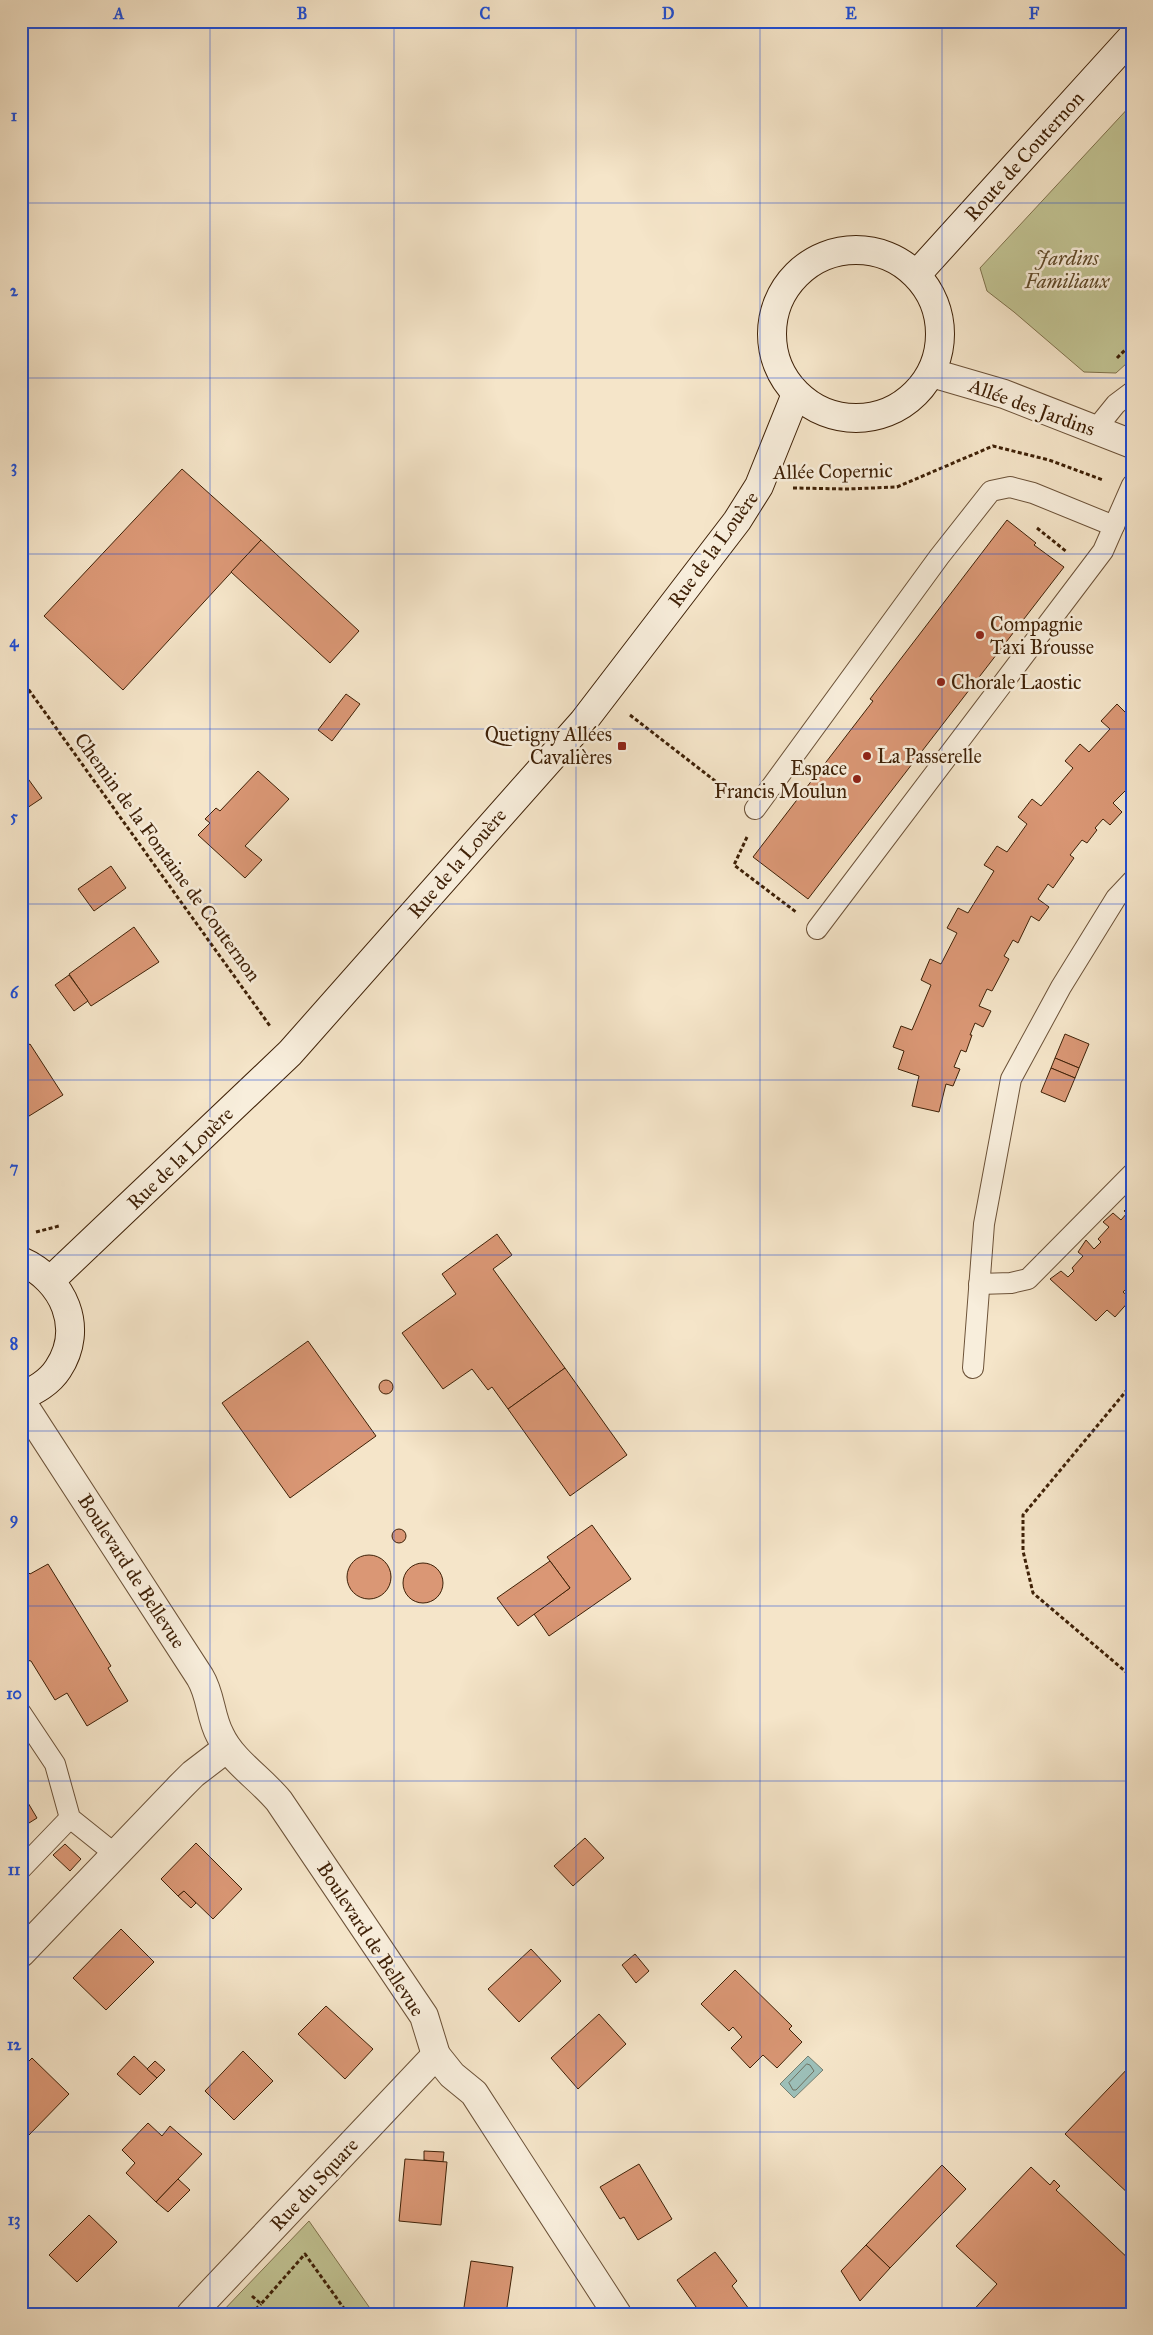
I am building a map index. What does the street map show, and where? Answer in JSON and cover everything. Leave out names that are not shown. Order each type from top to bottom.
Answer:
[{"type":"main road","name":"Route de Couternon","points":[[916,274],[1132,37]]},
{"type":"main road","points":[[864,250],[892,257],[916,274],[932,296],[940,321],[940,348],[932,373],[912,398],[885,414],[854,419],[822,412],[796,394],[779,370],[772,342],[774,312],[786,286],[807,265],[834,252],[864,250]]},
{"type":"main road","name":"Allée des Jardins","points":[[932,373],[1004,394],[1132,444]]},
{"type":"main road","name":"Rue de la Louère","points":[[51,1280],[290,1053],[583,722],[737,521],[759,486],[796,394]]},
{"type":"main road","points":[[21,1261],[35,1267],[51,1280],[64,1300],[70,1324],[68,1348],[58,1370],[41,1387],[21,1397]]},
{"type":"main road","name":"Boulevard de Bellevue","points":[[21,1401],[200,1677],[208,1694],[215,1724],[228,1748],[279,1800],[419,2008],[427,2024],[436,2055],[452,2075],[474,2093],[617,2314]]},
{"type":"main road","points":[[21,1954],[193,1774],[228,1748]]},
{"type":"main road","name":"Rue du Square","points":[[191,2314],[436,2055]]},
{"type":"lane","points":[[1095,430],[1116,404],[1132,392]]},
{"type":"lane","points":[[755,809],[940,557],[991,491],[1010,487],[1034,493],[1114,526]]},
{"type":"lane","points":[[816,929],[1103,552],[1131,488]]},
{"type":"lane","points":[[973,1368],[984,1224],[1011,1079],[1061,987],[1116,898],[1132,881]]},
{"type":"lane","points":[[979,1284],[1011,1283],[1028,1279],[1132,1174]]},
{"type":"lane","points":[[21,1713],[55,1764],[70,1818],[115,1854]]},
{"type":"lane","points":[[21,1869],[70,1818]]},
{"type":"path","points":[[1117,358],[1132,343]]},
{"type":"path","name":"Allée Copernic","points":[[759,486],[848,489],[897,487],[992,446],[1049,460],[1131,488]]},
{"type":"path","points":[[1030,522],[1060,546]]},
{"type":"path","name":"Chemin de la Fontaine de Couternon","points":[[21,679],[290,1053]]},
{"type":"path","points":[[604,695],[739,800],[755,809],[748,834],[734,865],[789,907]]},
{"type":"path","points":[[1132,1384],[1023,1515],[1023,1551],[1034,1593],[1132,1677]]},
{"type":"path","points":[[251,2314],[305,2254],[348,2314]]},
{"type":"path","points":[[230,2274],[261,2304]]},
{"type":"green space","name":"Jardins Familiaux","points":[[1132,104],[1132,362],[1127,363],[1116,373],[1084,372],[987,291],[980,268]]},
{"type":"green space","points":[[309,2221],[374,2314],[220,2314]]},
{"type":"water","points":[[808,2056],[823,2070],[794,2098],[780,2084]]},
{"type":"building","points":[[182,469],[261,540],[123,690],[44,616]]},
{"type":"building","name":"Espace Francis Moulun","points":[[1007,520],[1036,543],[1034,545],[1064,567],[808,899],[753,857],[873,701],[870,699]]},
{"type":"building","points":[[261,540],[359,631],[330,663],[231,572]]},
{"type":"building","points":[[346,694],[360,704],[332,741],[318,730]]},
{"type":"building","points":[[1117,704],[1125,712],[1132,705],[1132,791],[1130,793],[1126,790],[1113,803],[1122,812],[1110,825],[1103,819],[1095,828],[1097,830],[1087,843],[1082,840],[1070,855],[1074,858],[1053,888],[1048,884],[1038,899],[1049,907],[1039,921],[1031,916],[1018,943],[1013,940],[1004,956],[1009,959],[992,991],[987,989],[979,1006],[991,1011],[983,1027],[975,1023],[966,1052],[961,1050],[954,1067],[960,1069],[953,1086],[946,1084],[939,1112],[912,1106],[919,1076],[898,1069],[904,1051],[893,1047],[901,1026],[912,1030],[931,985],[921,980],[930,959],[941,964],[957,933],[947,928],[958,908],[968,913],[994,871],[984,865],[997,846],[1007,852],[1027,824],[1018,817],[1032,799],[1041,806],[1073,768],[1065,761],[1080,744],[1089,752],[1110,729],[1101,721]]},
{"type":"building","points":[[21,769],[42,798],[21,812]]},
{"type":"building","points":[[258,771],[289,799],[245,846],[262,860],[245,878],[198,835],[210,823],[205,819],[216,808],[220,811]]},
{"type":"building","points":[[111,866],[126,888],[94,911],[78,889]]},
{"type":"building","points":[[134,927],[159,962],[91,1006],[69,974]]},
{"type":"building","points":[[69,975],[88,1001],[74,1011],[55,985]]},
{"type":"building","points":[[1065,1034],[1089,1044],[1079,1068],[1055,1058]]},
{"type":"building","points":[[30,1044],[63,1095],[21,1121],[21,1049]]},
{"type":"building","points":[[1055,1058],[1079,1068],[1075,1078],[1051,1068]]},
{"type":"building","points":[[1051,1068],[1075,1078],[1065,1102],[1041,1092]]},
{"type":"building","points":[[1132,1203],[1132,1283],[1123,1292],[1131,1299],[1115,1317],[1107,1310],[1096,1321],[1050,1279],[1061,1271],[1068,1277],[1074,1271],[1072,1268],[1083,1256],[1078,1252],[1086,1240],[1094,1249],[1101,1242],[1098,1239],[1109,1227],[1103,1222],[1113,1213],[1121,1220],[1127,1213],[1124,1211]]},
{"type":"building","points":[[497,1234],[512,1255],[493,1269],[565,1368],[508,1409],[492,1387],[488,1390],[472,1369],[443,1389],[402,1333],[456,1294],[442,1274]]},
{"type":"building","points":[[308,1341],[376,1436],[290,1498],[222,1403]]},
{"type":"building","points":[[565,1368],[627,1455],[570,1496],[508,1409]]},
{"type":"building","points":[[386,1380],[391,1382],[393,1387],[391,1392],[386,1394],[381,1392],[379,1387],[381,1382]]},
{"type":"building","points":[[592,1525],[631,1579],[549,1636],[534,1614],[570,1588],[547,1557]]},
{"type":"building","points":[[396,1529],[402,1529],[406,1536],[402,1543],[396,1543],[392,1539],[392,1533]]},
{"type":"building","points":[[365,1555],[373,1555],[385,1561],[391,1577],[385,1593],[373,1599],[365,1599],[353,1593],[347,1581],[347,1573],[353,1561]]},
{"type":"building","points":[[550,1561],[570,1588],[518,1626],[497,1598]]},
{"type":"building","points":[[423,1563],[437,1569],[443,1583],[437,1597],[423,1603],[409,1597],[403,1583],[409,1569]]},
{"type":"building","points":[[48,1564],[111,1666],[108,1668],[128,1701],[87,1726],[67,1693],[55,1700],[31,1661],[21,1659],[21,1565],[30,1574]]},
{"type":"building","points":[[21,1791],[37,1818],[21,1828]]},
{"type":"building","points":[[585,1838],[604,1858],[573,1886],[554,1866]]},
{"type":"building","points":[[196,1843],[242,1889],[213,1919],[184,1891],[178,1896],[161,1879]]},
{"type":"building","points":[[65,1844],[81,1859],[70,1871],[53,1855]]},
{"type":"building","points":[[184,1891],[196,1903],[191,1908],[178,1896]]},
{"type":"building","points":[[121,1929],[154,1962],[106,2010],[73,1978]]},
{"type":"building","points":[[531,1949],[561,1981],[519,2022],[488,1989]]},
{"type":"building","points":[[635,1954],[649,1971],[636,1983],[622,1965]]},
{"type":"building","points":[[735,1970],[792,2026],[789,2029],[802,2042],[777,2068],[763,2055],[750,2068],[731,2048],[742,2037],[733,2027],[729,2031],[701,2004]]},
{"type":"building","points":[[326,2006],[373,2049],[345,2079],[298,2034]]},
{"type":"building","points":[[599,2014],[626,2044],[578,2089],[551,2058]]},
{"type":"building","points":[[243,2051],[273,2081],[234,2120],[205,2091]]},
{"type":"building","points":[[134,2056],[157,2078],[140,2095],[117,2074]]},
{"type":"building","points":[[32,2058],[69,2094],[28,2136],[21,2129],[21,2086],[26,2081],[21,2076],[21,2069]]},
{"type":"building","points":[[155,2061],[165,2070],[157,2078],[147,2069]]},
{"type":"building","points":[[1132,2064],[1132,2197],[1065,2134]]},
{"type":"building","points":[[148,2123],[162,2136],[170,2126],[202,2154],[156,2202],[126,2173],[135,2163],[122,2150]]},
{"type":"building","points":[[424,2151],[444,2152],[443,2162],[424,2160]]},
{"type":"building","points":[[405,2159],[447,2162],[441,2225],[399,2221]]},
{"type":"building","points":[[639,2164],[672,2219],[638,2240],[624,2217],[620,2219],[600,2187]]},
{"type":"building","points":[[942,2165],[966,2189],[890,2268],[866,2245]]},
{"type":"building","points":[[1031,2167],[1050,2185],[1054,2180],[1060,2186],[1056,2190],[1132,2262],[1132,2314],[970,2314],[997,2284],[956,2246]]},
{"type":"building","points":[[178,2179],[190,2190],[168,2212],[156,2202]]},
{"type":"building","points":[[89,2215],[117,2242],[77,2282],[49,2255]]},
{"type":"building","points":[[866,2245],[890,2268],[860,2301],[841,2271]]},
{"type":"building","points":[[715,2252],[737,2281],[732,2286],[749,2309],[742,2314],[701,2314],[677,2280]]},
{"type":"building","points":[[471,2261],[513,2267],[506,2314],[463,2314]]},
{"type":"place","name":"Compagnie Taxi Brousse","points":[[980,635]]},
{"type":"place","name":"Chorale Laostic","points":[[941,682]]},
{"type":"place","name":"Quetigny Allées Cavalières","points":[[622,746]]},
{"type":"place","name":"La Passerelle","points":[[867,756]]},
{"type":"place","name":"Espace Francis Moulun","points":[[857,779]]}]
